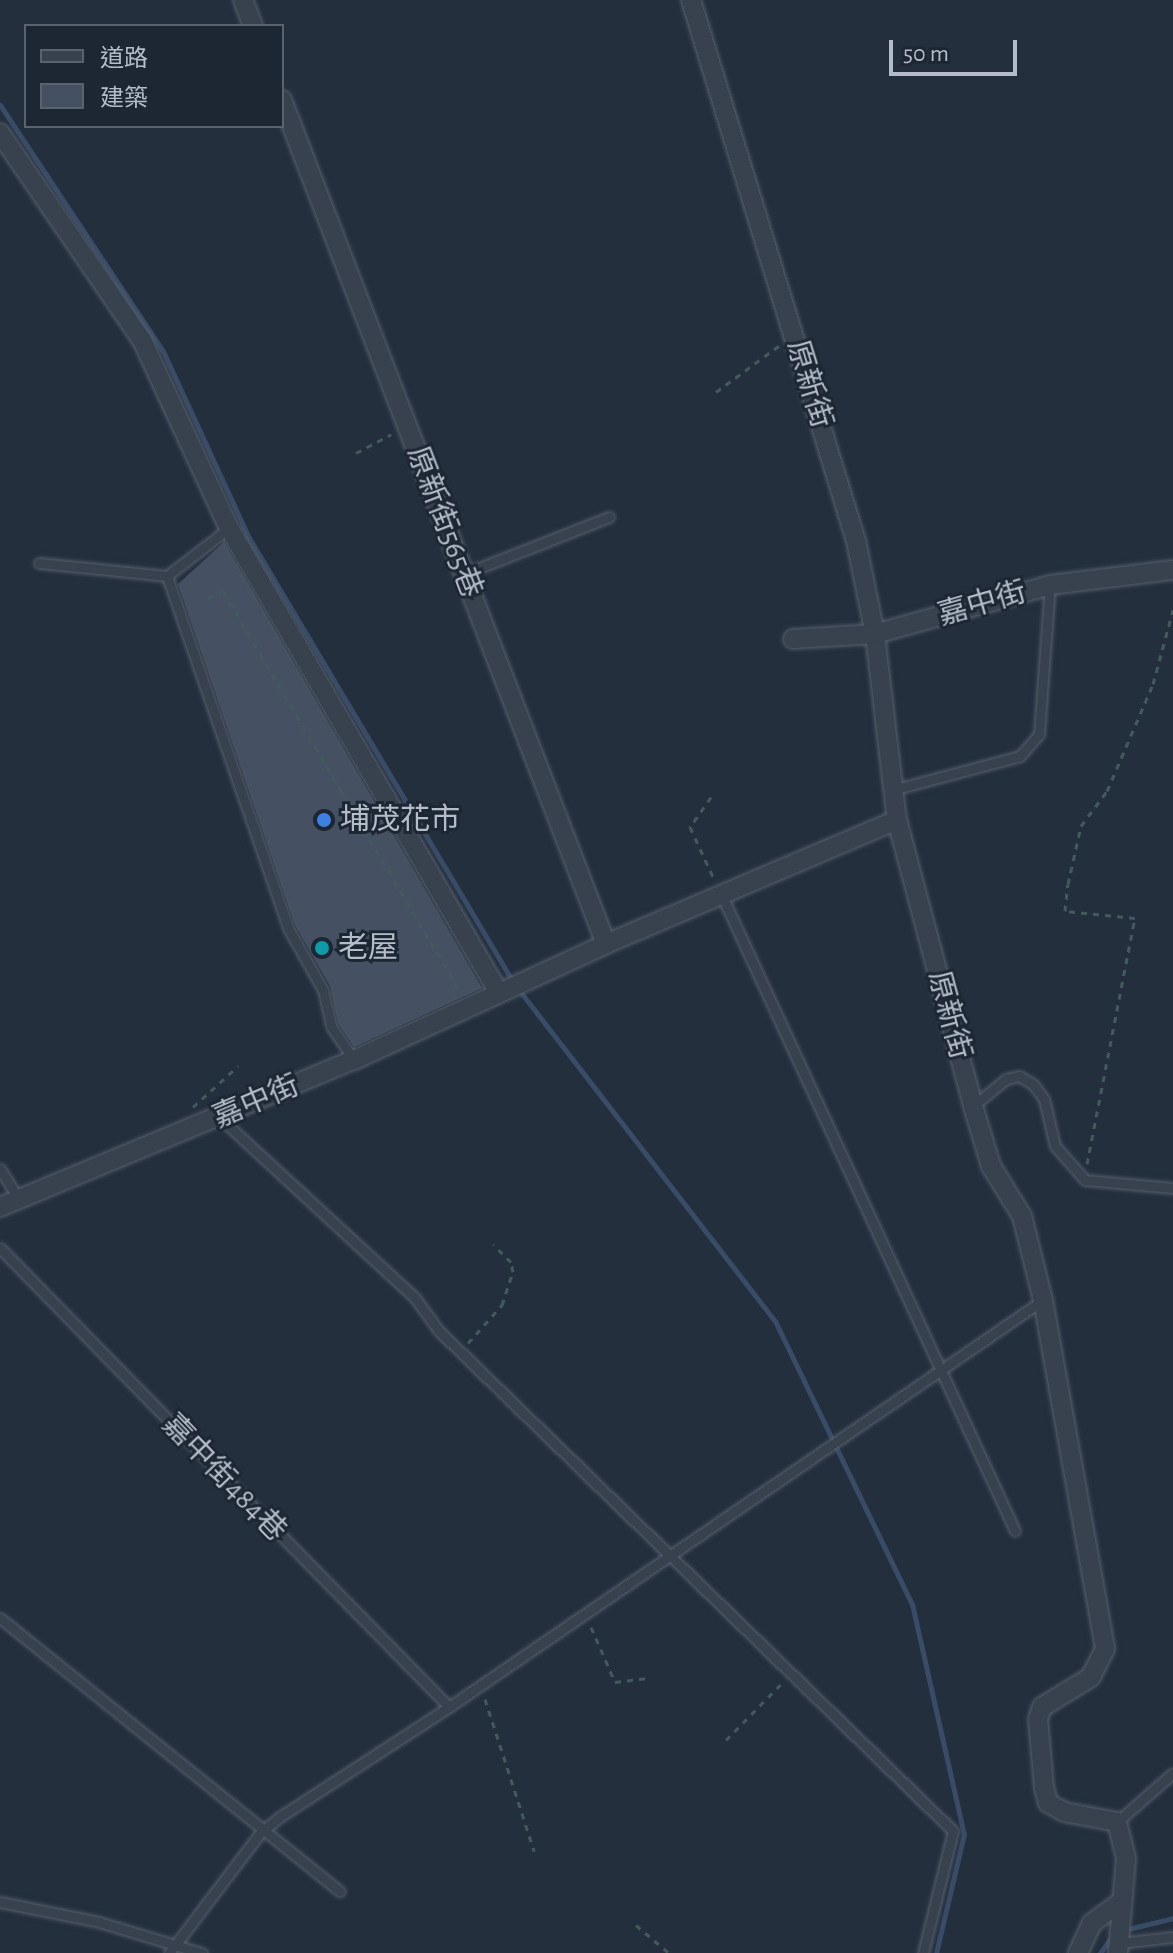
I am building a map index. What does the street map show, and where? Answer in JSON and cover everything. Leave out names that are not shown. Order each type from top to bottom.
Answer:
[{"type":"street","points":[[243,0],[252,24]]},
{"type":"street","name":"原新街","points":[[691,0],[856,541],[875,634],[896,789],[897,820],[991,1166],[1022,1216],[1043,1300],[1105,1649],[1091,1677],[1042,1707],[1038,1719],[1044,1787],[1048,1803],[1064,1812],[1117,1822]]},
{"type":"street","name":"原新街565巷","points":[[284,105],[606,944]]},
{"type":"street","points":[[0,133],[142,340],[229,528],[510,988]]},
{"type":"street","name":"嘉中街","points":[[793,639],[875,634],[1050,585],[1173,570]]},
{"type":"street","name":"嘉中街","points":[[0,1207],[354,1060],[606,944],[897,820]]},
{"type":"street","points":[[1117,1822],[1126,1859],[1118,1948]]},
{"type":"street","points":[[1078,1953],[1092,1923],[1121,1906]]},
{"type":"lane","points":[[464,574],[609,517]]},
{"type":"lane","points":[[39,563],[167,576],[229,528]]},
{"type":"lane","points":[[167,576],[288,928],[323,990],[331,1026],[354,1060]]},
{"type":"lane","points":[[896,789],[1020,756],[1039,734],[1050,585]]},
{"type":"lane","points":[[722,896],[1015,1531]]},
{"type":"lane","points":[[973,1106],[1006,1079],[1019,1076],[1033,1084],[1044,1099],[1055,1146],[1085,1180],[1173,1188]]},
{"type":"lane","points":[[219,1117],[415,1298],[460,1352],[953,1831],[923,1953]]},
{"type":"lane","points":[[0,1169],[19,1200]]},
{"type":"lane","name":"嘉中街484巷","points":[[0,1248],[449,1707]]},
{"type":"lane","points":[[169,1953],[261,1832],[843,1439],[1043,1300]]},
{"type":"lane","points":[[0,1618],[261,1832],[340,1891]]},
{"type":"lane","points":[[1117,1822],[1173,1773]]},
{"type":"lane","points":[[0,1902],[175,1943],[202,1953]]},
{"type":"lane","points":[[1118,1948],[1173,1937]]},
{"type":"path","points":[[716,392],[764,361],[793,332]]},
{"type":"path","points":[[356,453],[407,425]]},
{"type":"path","points":[[208,598],[223,591],[469,1007]]},
{"type":"path","points":[[1085,1180],[1135,918],[1065,911],[1068,884],[1081,826],[1107,791],[1153,684],[1173,610]]},
{"type":"path","points":[[711,797],[690,827],[722,896]]},
{"type":"path","points":[[192,1108],[238,1066]]},
{"type":"path","points":[[460,1352],[502,1305],[513,1272],[511,1262],[493,1244]]},
{"type":"path","points":[[584,1612],[615,1682],[650,1678]]},
{"type":"path","points":[[726,1740],[790,1674]]},
{"type":"path","points":[[482,1684],[534,1851]]},
{"type":"path","points":[[636,1925],[669,1953]]},
{"type":"building","name":"埔茂花市","points":[[224,542],[482,988],[354,1047],[338,1023],[330,986],[295,925],[178,584]]},
{"type":"waterway","points":[[0,105],[163,351],[248,536],[513,982]]},
{"type":"waterway","points":[[519,990],[775,1321],[912,1604],[964,1834],[936,1953]]},
{"type":"waterway","points":[[1124,1930],[1173,1918]]},
{"type":"waterway","points":[[1100,1953],[1114,1934]]},
{"type":"place","name":"埔茂花市","points":[[324,820]]},
{"type":"place","name":"老屋","points":[[322,948]]}]
